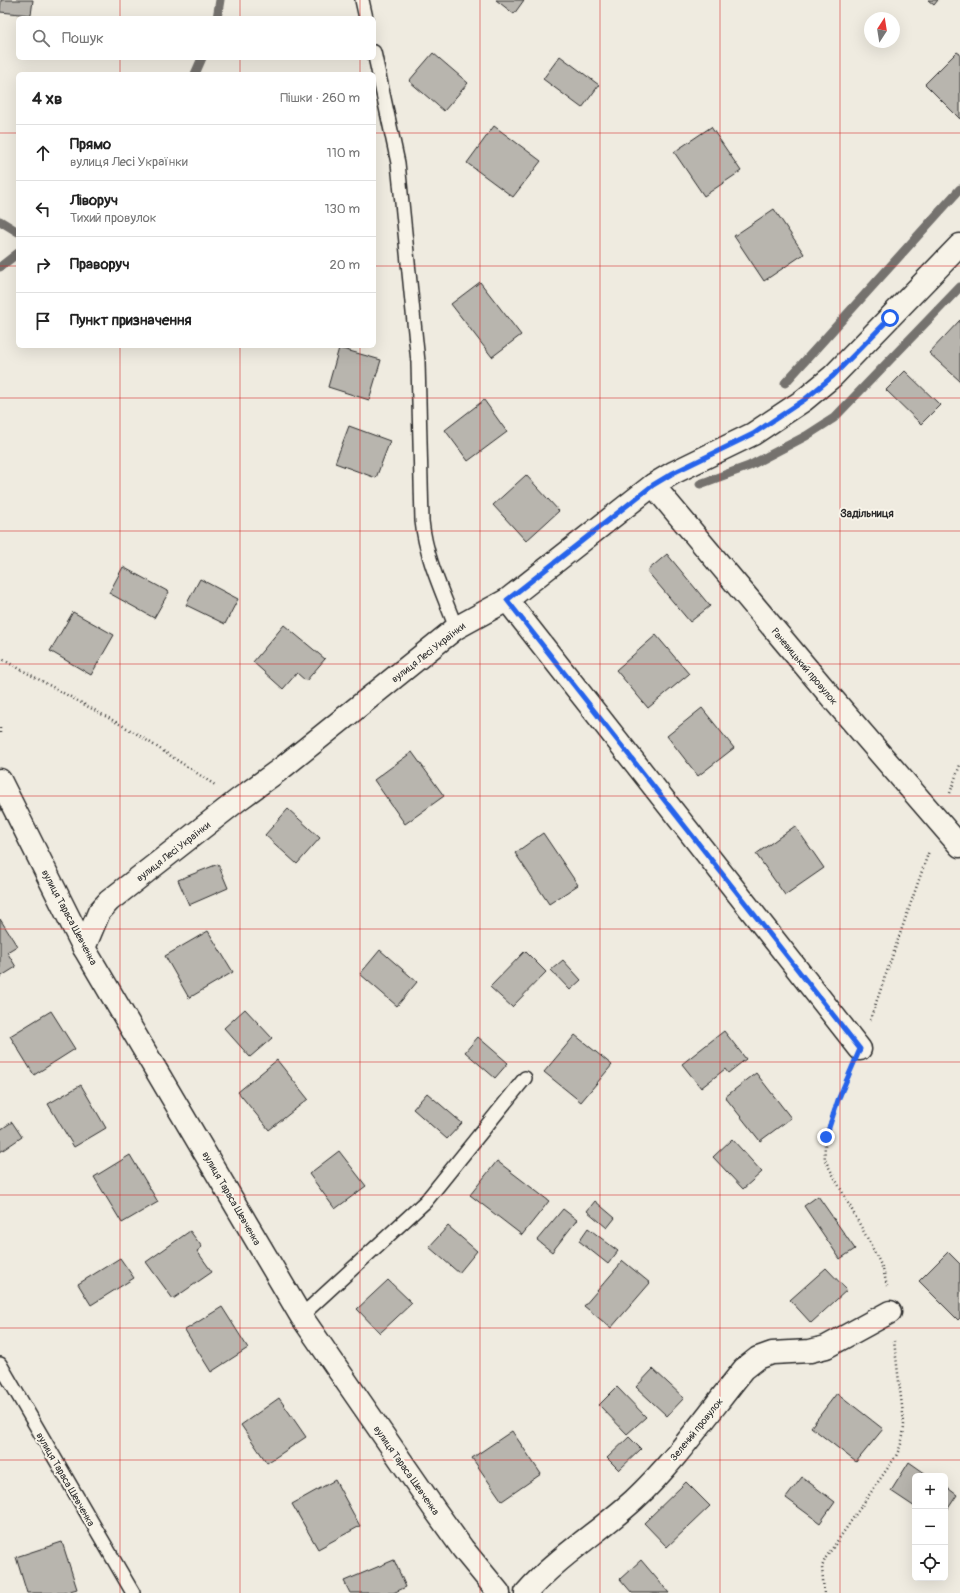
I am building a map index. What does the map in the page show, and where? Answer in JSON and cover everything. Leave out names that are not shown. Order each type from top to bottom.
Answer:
[{"type":"street","name":"вулиця Лесі Українки","points":[[84,948],[99,912],[109,901],[238,800],[282,768],[456,628],[507,600],[653,485],[673,473],[753,434],[804,400],[833,376],[960,245]]},
{"type":"street","name":"Раневицький провулок","points":[[653,485],[832,698],[960,846]]},
{"type":"street","points":[[507,600],[860,1049]]},
{"type":"street","name":"вулиця Тараса Шевченка","points":[[0,780],[84,948],[301,1316],[434,1510],[499,1593]]},
{"type":"street","name":"Зелений провулок","points":[[526,1593],[542,1575],[634,1500],[653,1481],[744,1369],[758,1358],[772,1353],[810,1350],[826,1347],[890,1312]]},
{"type":"lane","points":[[362,0],[366,16]]},
{"type":"lane","points":[[376,60],[398,163],[418,362],[422,521],[424,538],[429,557],[456,628]]},
{"type":"lane","points":[[301,1316],[426,1201],[525,1078]]},
{"type":"lane","name":"вулиця Тараса Шевченка","points":[[0,1364],[133,1593]]},
{"type":"path","points":[[0,658],[134,732],[238,800]]},
{"type":"path","points":[[0,728],[0,736]]},
{"type":"path","points":[[824,1593],[822,1567],[825,1559],[896,1456],[902,1444],[904,1422],[887,1284],[883,1269],[825,1160],[824,1148],[838,1100],[860,1049],[960,765]]},
{"type":"building","points":[[1,0],[33,0],[31,15],[0,12]]},
{"type":"building","points":[[496,0],[524,0],[514,14]]},
{"type":"building","points":[[928,0],[938,0],[934,5]]},
{"type":"building","points":[[957,52],[960,54],[960,119],[925,84]]},
{"type":"building","points":[[433,53],[468,83],[444,111],[409,81]]},
{"type":"building","points":[[560,56],[599,85],[582,108],[543,79]]},
{"type":"building","points":[[494,126],[541,161],[513,197],[467,163]]},
{"type":"building","points":[[711,127],[741,171],[704,196],[674,152]]},
{"type":"building","points":[[774,209],[804,254],[764,281],[734,236]]},
{"type":"building","points":[[480,282],[521,335],[492,357],[451,304]]},
{"type":"building","points":[[960,320],[960,381],[929,353]]},
{"type":"building","points":[[339,348],[381,360],[369,400],[328,387]]},
{"type":"building","points":[[905,371],[940,405],[921,424],[886,390]]},
{"type":"building","points":[[484,400],[507,432],[468,461],[445,430]]},
{"type":"building","points":[[349,426],[390,441],[376,478],[335,463]]},
{"type":"building","points":[[526,475],[559,511],[526,541],[493,505]]},
{"type":"building","points":[[667,554],[710,606],[690,622],[647,571]]},
{"type":"building","points":[[123,567],[169,592],[154,618],[109,593]]},
{"type":"building","points":[[200,579],[238,599],[225,624],[186,605]]},
{"type":"building","points":[[73,612],[114,635],[91,675],[50,651]]},
{"type":"building","points":[[284,625],[325,659],[306,681],[297,673],[283,689],[253,662]]},
{"type":"building","points":[[656,635],[689,674],[648,708],[616,670]]},
{"type":"building","points":[[702,708],[734,748],[698,776],[667,736]]},
{"type":"building","points":[[412,752],[444,796],[405,824],[374,780]]},
{"type":"building","points":[[288,809],[320,838],[297,864],[265,835]]},
{"type":"building","points":[[795,826],[824,868],[785,895],[756,854]]},
{"type":"building","points":[[543,833],[578,885],[549,904],[515,853]]},
{"type":"building","points":[[218,864],[228,888],[189,905],[178,880]]},
{"type":"building","points":[[0,919],[17,946],[7,952],[16,967],[0,977]]},
{"type":"building","points":[[208,931],[233,972],[189,998],[165,956]]},
{"type":"building","points":[[380,950],[417,982],[397,1006],[360,974]]},
{"type":"building","points":[[525,951],[546,972],[512,1007],[490,987]]},
{"type":"building","points":[[563,960],[581,980],[570,990],[551,970]]},
{"type":"building","points":[[245,1009],[272,1038],[250,1057],[224,1028]]},
{"type":"building","points":[[51,1011],[75,1049],[34,1075],[10,1036]]},
{"type":"building","points":[[724,1031],[746,1059],[728,1073],[725,1069],[701,1088],[682,1064]]},
{"type":"building","points":[[575,1035],[612,1065],[581,1102],[544,1072]]},
{"type":"building","points":[[478,1037],[508,1063],[495,1078],[465,1052]]},
{"type":"building","points":[[277,1060],[308,1099],[269,1130],[238,1092]]},
{"type":"building","points":[[756,1073],[791,1118],[760,1141],[725,1097]]},
{"type":"building","points":[[81,1085],[106,1128],[74,1147],[48,1104]]},
{"type":"building","points":[[427,1093],[462,1123],[447,1139],[413,1109]]},
{"type":"building","points":[[12,1122],[22,1137],[0,1152],[0,1130]]},
{"type":"building","points":[[732,1139],[762,1172],[743,1189],[713,1157]]},
{"type":"building","points":[[339,1151],[366,1186],[335,1209],[309,1174]]},
{"type":"building","points":[[130,1155],[158,1202],[122,1223],[94,1177]]},
{"type":"building","points":[[497,1161],[549,1201],[522,1235],[470,1195]]},
{"type":"building","points":[[818,1196],[855,1249],[840,1259],[804,1206]]},
{"type":"building","points":[[595,1201],[615,1218],[607,1228],[587,1211]]},
{"type":"building","points":[[563,1209],[577,1220],[552,1252],[537,1240]]},
{"type":"building","points":[[448,1226],[477,1251],[459,1273],[429,1247]]},
{"type":"building","points":[[588,1228],[618,1251],[608,1264],[579,1241]]},
{"type":"building","points":[[190,1231],[202,1247],[197,1251],[212,1272],[173,1299],[146,1262]]},
{"type":"building","points":[[948,1252],[960,1264],[960,1318],[958,1320],[919,1281]]},
{"type":"building","points":[[120,1258],[134,1278],[91,1305],[78,1284]]},
{"type":"building","points":[[623,1261],[650,1283],[611,1328],[584,1306]]},
{"type":"building","points":[[826,1268],[847,1290],[811,1323],[790,1300]]},
{"type":"building","points":[[388,1280],[412,1303],[380,1333],[357,1309]]},
{"type":"building","points":[[222,1307],[248,1348],[211,1372],[185,1330]]},
{"type":"building","points":[[653,1369],[684,1398],[667,1416],[636,1387]]},
{"type":"building","points":[[617,1387],[646,1417],[627,1434],[599,1405]]},
{"type":"building","points":[[837,1393],[883,1429],[856,1462],[811,1427]]},
{"type":"building","points":[[279,1398],[306,1437],[267,1463],[241,1425]]},
{"type":"building","points":[[512,1431],[541,1474],[502,1501],[472,1458]]},
{"type":"building","points":[[629,1437],[641,1449],[619,1470],[607,1458]]},
{"type":"building","points":[[909,1462],[925,1473],[912,1473],[912,1505],[891,1491]]},
{"type":"building","points":[[802,1477],[835,1502],[820,1523],[786,1498]]},
{"type":"building","points":[[335,1480],[360,1526],[318,1549],[292,1504]]},
{"type":"building","points":[[686,1482],[710,1506],[667,1547],[644,1523]]},
{"type":"building","points":[[948,1488],[957,1495],[948,1508]]},
{"type":"building","points":[[62,1542],[77,1589],[63,1593],[27,1593],[16,1557]]},
{"type":"building","points":[[394,1560],[406,1587],[393,1593],[350,1593],[344,1581]]},
{"type":"building","points":[[641,1560],[669,1593],[632,1593],[620,1579]]},
{"type":"waterway","points":[[217,16],[220,0]]},
{"type":"waterway","points":[[196,72],[201,60]]},
{"type":"waterway","points":[[785,383],[960,189]]},
{"type":"waterway","points":[[0,221],[16,231]]},
{"type":"waterway","points":[[0,267],[16,255]]},
{"type":"waterway","points":[[700,484],[749,466],[806,436],[834,418],[960,287]]},
{"type":"district","name":"Задільниця","points":[[867,513]]},
{"type":"route","points":[[826,1137],[838,1100],[860,1049],[507,600],[653,485],[673,473],[753,434],[804,400],[833,376],[890,318]]}]
